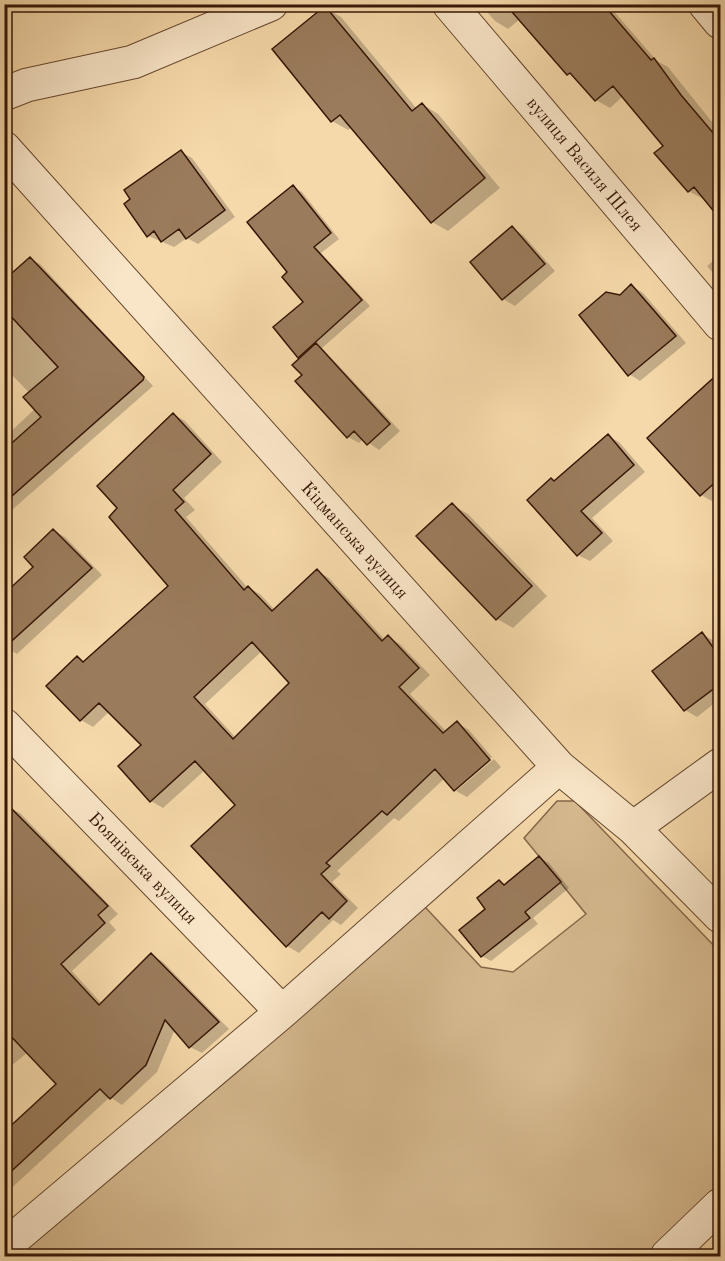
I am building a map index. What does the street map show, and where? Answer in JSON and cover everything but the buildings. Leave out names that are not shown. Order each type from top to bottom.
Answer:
[{"type":"street","points":[[4,94],[27,85],[133,62],[271,4]]},
{"type":"street","name":"вулиця Василя Шлея","points":[[449,4],[720,324]]},
{"type":"street","points":[[705,4],[720,22]]},
{"type":"street","name":"Кіцманська вулиця","points":[[4,148],[559,767],[633,828],[720,916]]},
{"type":"street","name":"Боянівська вулиця","points":[[4,725],[282,1012]]},
{"type":"street","points":[[633,828],[720,765]]},
{"type":"street","points":[[4,1246],[282,1012],[559,767]]},
{"type":"street","points":[[667,1257],[720,1205]]},
{"type":"shaded area","points":[[557,801],[575,801],[720,952],[720,1206],[669,1256],[5,1256],[413,894],[481,967],[513,972],[586,914],[524,838]]}]
